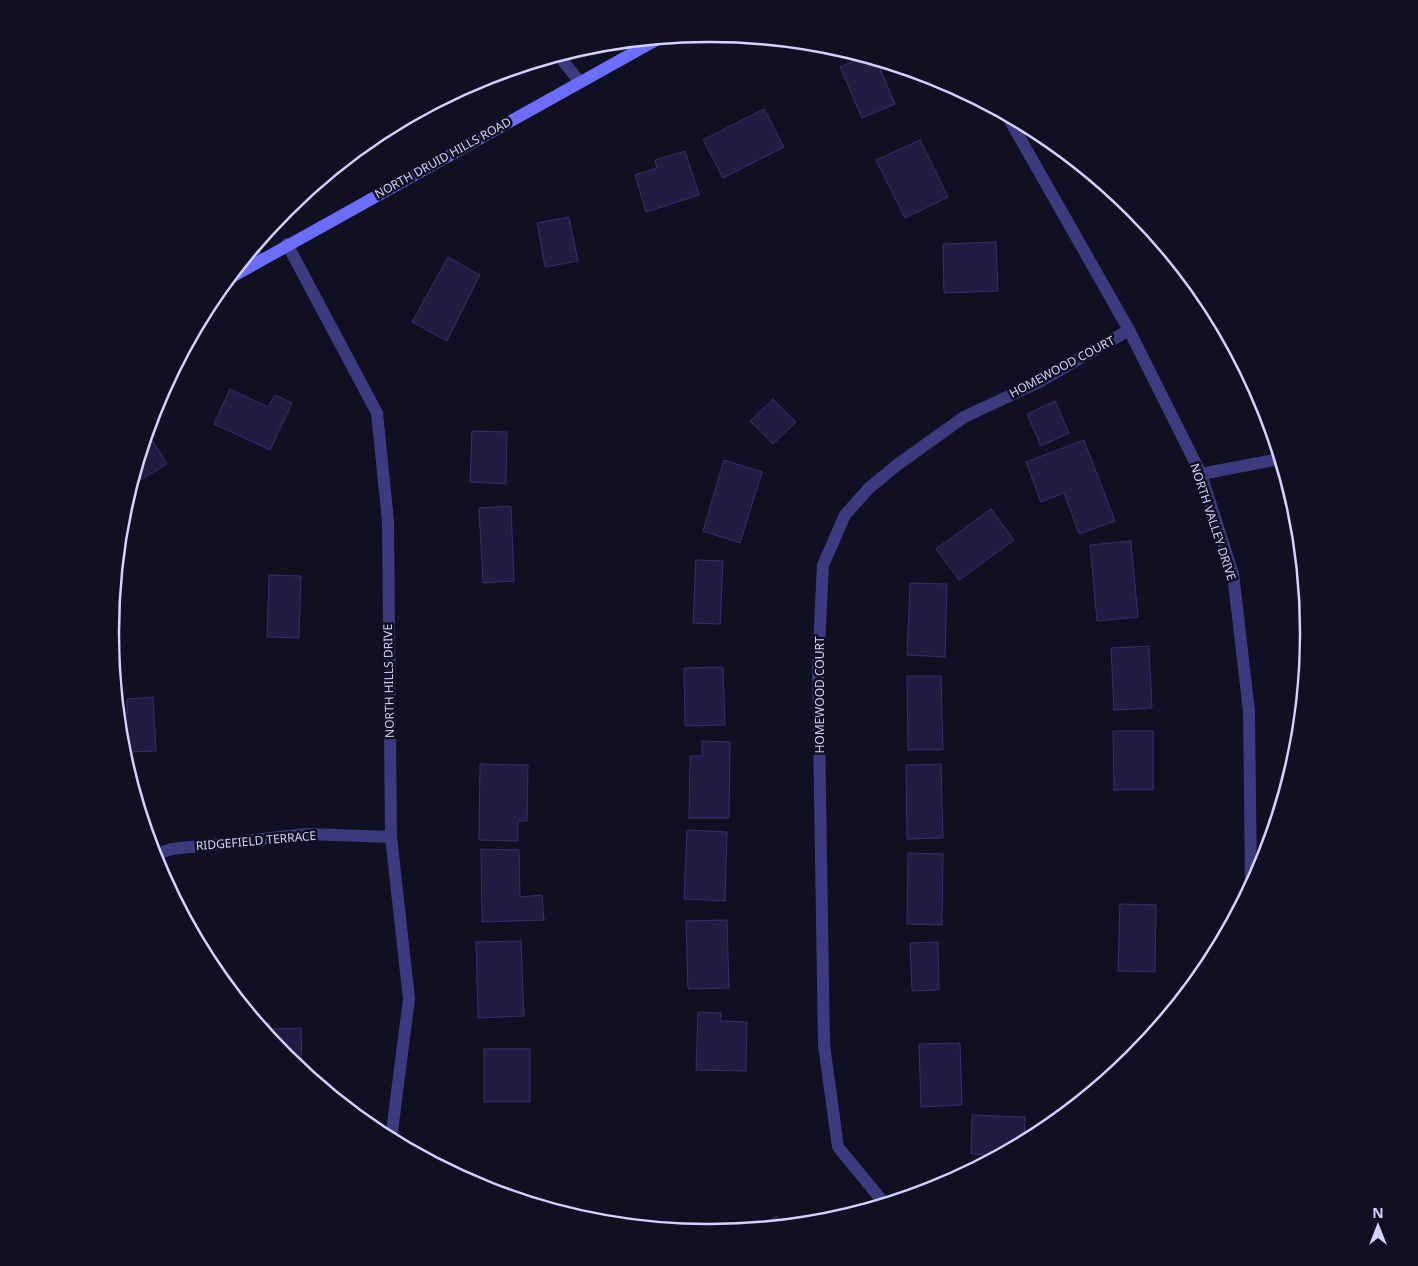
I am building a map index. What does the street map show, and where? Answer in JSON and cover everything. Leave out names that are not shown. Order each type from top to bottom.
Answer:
[{"type":"main road","name":"NORTH DRUID HILLS ROAD","points":[[245,269],[644,47]]},
{"type":"street","points":[[563,61],[580,82]]},
{"type":"street","name":"NORTH VALLEY DRIVE","points":[[1014,128],[1129,330],[1200,474],[1233,574],[1249,711],[1251,868]]},
{"type":"street","name":"NORTH HILLS DRIVE","points":[[288,244],[377,413],[388,521],[391,837],[408,999],[392,1131]]},
{"type":"street","points":[[256,256],[259,261]]},
{"type":"street","name":"HOMEWOOD COURT","points":[[880,1198],[838,1147],[824,1045],[818,677],[823,565],[845,515],[869,488],[897,465],[964,417],[1038,382],[1129,330]]},
{"type":"street","points":[[1200,474],[1273,460]]},
{"type":"street","name":"RIDGEFIELD TERRACE","points":[[161,853],[172,849],[306,834],[391,837]]},
{"type":"building","points":[[854,61],[880,68],[895,104],[862,118],[840,67]]},
{"type":"building","points":[[764,109],[784,147],[723,178],[703,140]]},
{"type":"building","points":[[920,140],[948,197],[905,218],[876,160]]},
{"type":"building","points":[[685,151],[699,195],[646,212],[635,175],[657,168],[655,160]]},
{"type":"building","points":[[569,217],[578,261],[545,267],[537,223]]},
{"type":"building","points":[[996,242],[998,291],[944,293],[943,244]]},
{"type":"building","points":[[448,257],[480,275],[447,341],[412,322]]},
{"type":"building","points":[[230,389],[268,407],[275,395],[292,403],[270,450],[214,424]]},
{"type":"building","points":[[773,399],[796,422],[773,444],[750,421]]},
{"type":"building","points":[[1055,401],[1069,433],[1041,446],[1027,414]]},
{"type":"building","points":[[472,431],[507,432],[506,484],[470,482]]},
{"type":"building","points":[[151,439],[167,464],[139,481]]},
{"type":"building","points":[[1084,440],[1115,521],[1079,534],[1064,493],[1041,502],[1026,462]]},
{"type":"building","points":[[724,460],[762,472],[740,543],[703,531]]},
{"type":"building","points":[[511,506],[514,581],[483,583],[479,508]]},
{"type":"building","points":[[991,509],[1014,540],[959,580],[936,549]]},
{"type":"building","points":[[1131,541],[1138,617],[1097,621],[1090,545]]},
{"type":"building","points":[[696,560],[723,561],[720,624],[693,623]]},
{"type":"building","points":[[269,575],[301,576],[299,638],[267,637]]},
{"type":"building","points":[[910,583],[947,584],[945,657],[907,655]]},
{"type":"building","points":[[1149,646],[1152,708],[1114,710],[1111,648]]},
{"type":"building","points":[[723,667],[725,725],[685,726],[684,668]]},
{"type":"building","points":[[907,676],[941,676],[943,750],[908,750]]},
{"type":"building","points":[[153,697],[156,751],[131,752],[124,713],[127,713],[127,699]]},
{"type":"building","points":[[1113,731],[1153,731],[1153,790],[1114,790]]},
{"type":"building","points":[[702,741],[730,742],[729,818],[689,818],[690,756],[702,756]]},
{"type":"building","points":[[480,764],[528,765],[527,821],[518,821],[518,841],[479,840]]},
{"type":"building","points":[[941,764],[943,838],[907,839],[906,765]]},
{"type":"building","points":[[687,830],[727,832],[725,901],[684,899]]},
{"type":"building","points":[[481,849],[519,850],[520,897],[542,895],[544,920],[482,922]]},
{"type":"building","points":[[908,853],[943,854],[942,925],[907,924]]},
{"type":"building","points":[[1120,904],[1156,905],[1155,972],[1118,971]]},
{"type":"building","points":[[727,920],[729,988],[688,989],[686,921]]},
{"type":"building","points":[[521,941],[524,1016],[478,1018],[476,942]]},
{"type":"building","points":[[938,942],[939,990],[912,991],[910,943]]},
{"type":"building","points":[[698,1012],[721,1013],[721,1021],[747,1022],[746,1071],[696,1070]]},
{"type":"building","points":[[301,1028],[302,1061],[271,1029]]},
{"type":"building","points":[[960,1043],[962,1105],[921,1107],[919,1044]]},
{"type":"building","points":[[484,1049],[530,1049],[530,1102],[484,1102]]},
{"type":"building","points":[[972,1115],[1025,1117],[1024,1132],[985,1155],[971,1154]]}]
